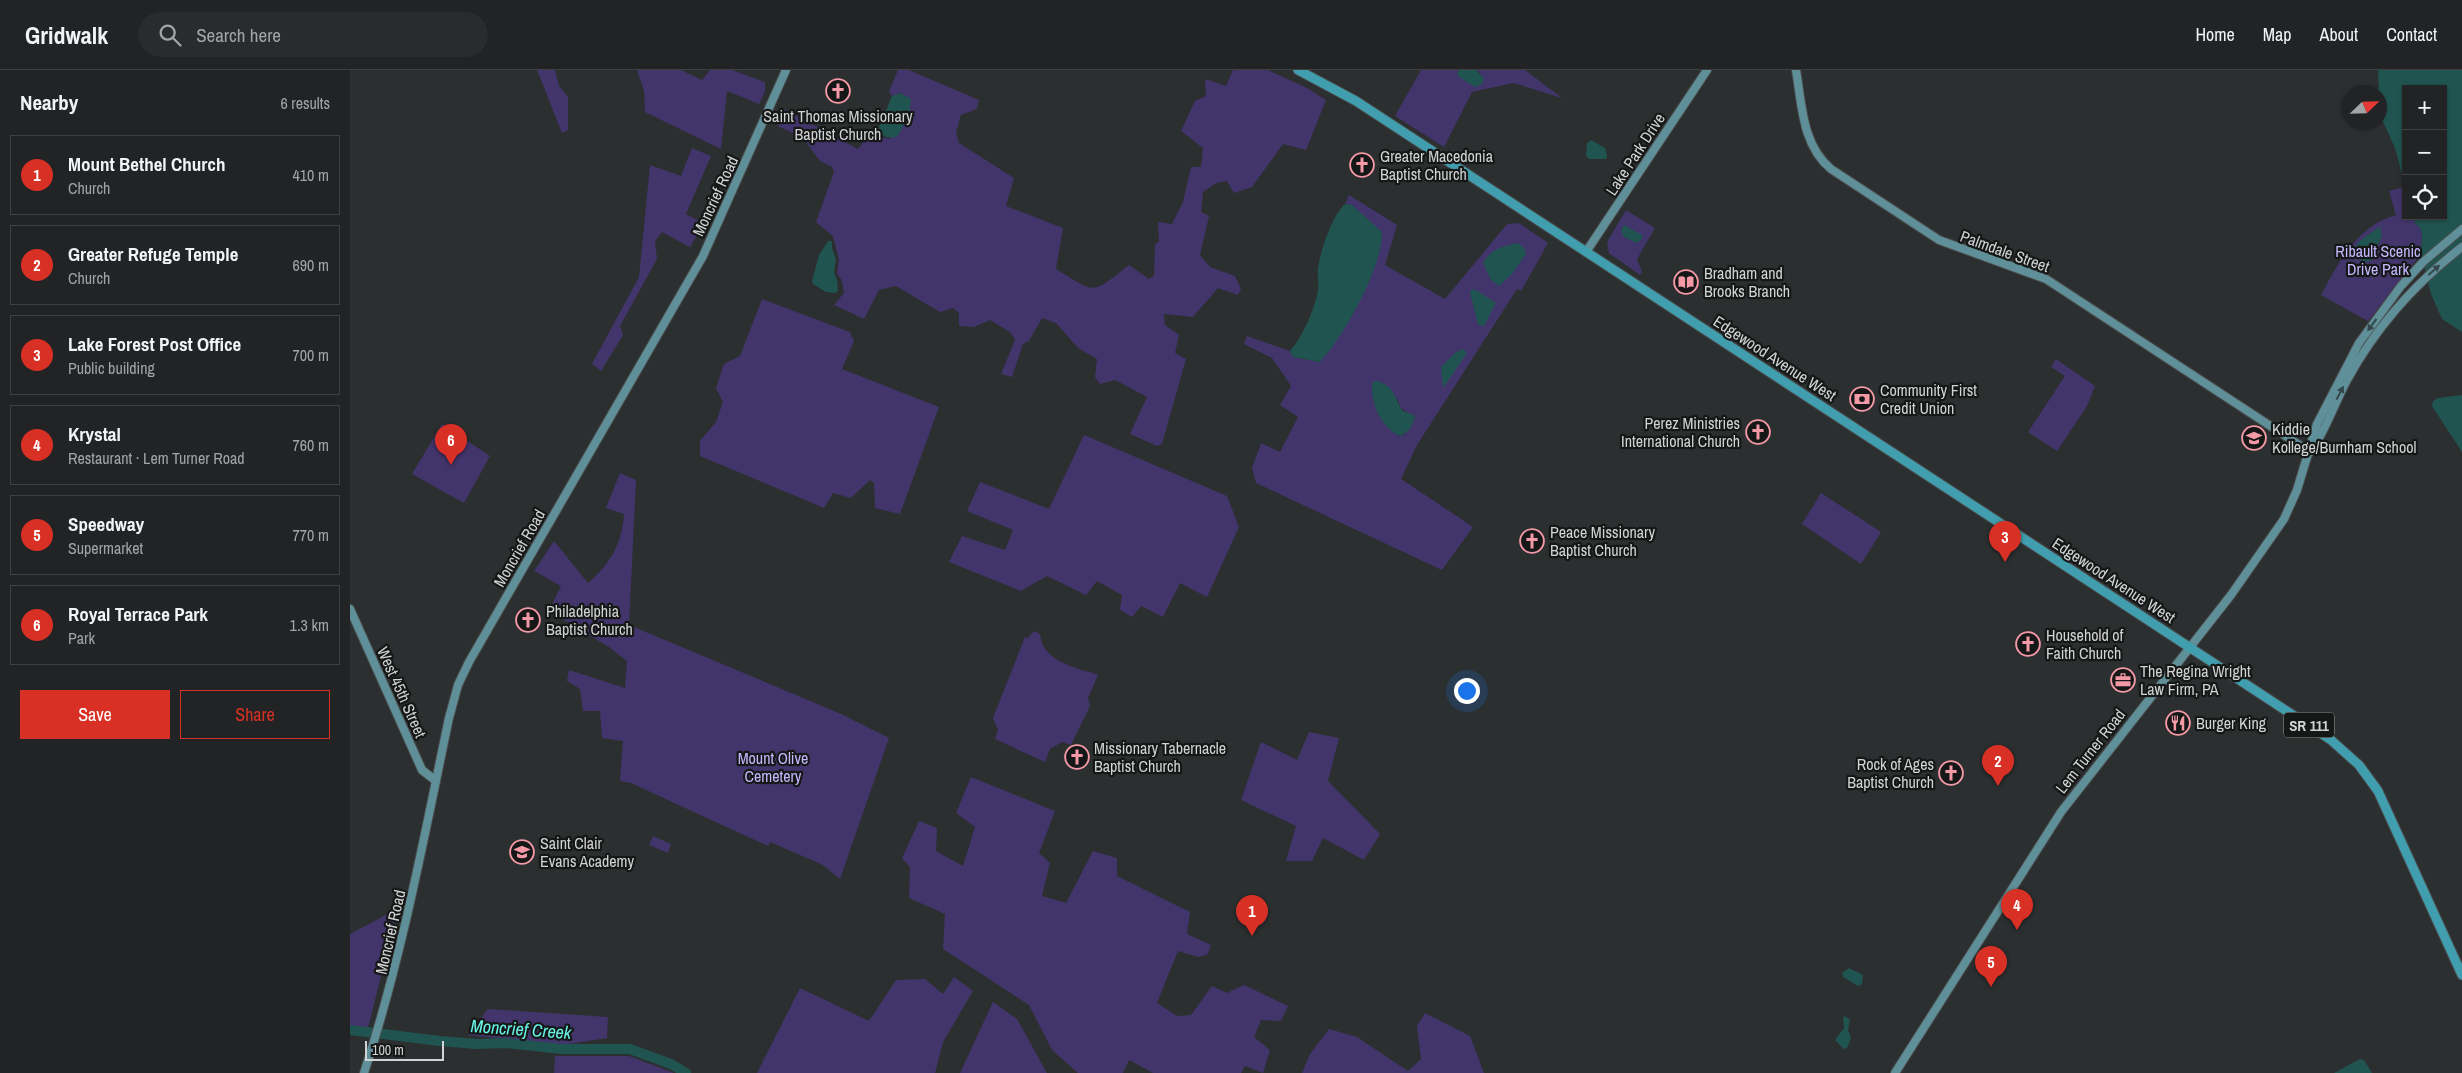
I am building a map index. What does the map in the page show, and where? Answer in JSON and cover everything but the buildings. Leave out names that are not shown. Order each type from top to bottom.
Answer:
[{"type":"main road","name":"Moncrief Road","points":[[364,1073],[381,1022],[406,925],[452,705],[469,662],[702,256],[786,70]]},
{"type":"main road","name":"Edgewood Avenue West","points":[[1298,70],[1344,94],[2331,740],[2368,776],[2387,808],[2462,975]]},
{"type":"main road","name":"Lake Park Drive","points":[[1586,252],[1707,70]]},
{"type":"main road","name":"Palmdale Street","points":[[1796,70],[1808,135],[1815,151],[1831,169],[1939,240],[2046,279],[2310,452]]},
{"type":"main road","name":"Lem Turner Road","points":[[1895,1073],[2060,813],[2231,595],[2284,519],[2310,452],[2317,424],[2346,364],[2372,323],[2423,262],[2462,229]]},
{"type":"main road","name":"Lem Turner Road","points":[[2310,452],[2321,438],[2336,401],[2380,327],[2409,294],[2462,247]]},
{"type":"main road","name":"West 45th Street","points":[[350,609],[422,770],[436,780]]},
{"type":"green space","points":[[537,70],[555,70],[559,86],[568,97],[568,130],[562,133]]},
{"type":"green space","points":[[637,70],[681,70],[702,80],[710,70],[732,70],[765,82],[765,91],[759,104],[727,91],[721,149],[645,112],[644,91]]},
{"type":"green space","points":[[898,70],[909,70],[979,100],[977,109],[961,115],[956,133],[959,143],[1014,178],[1006,206],[1063,228],[1056,269],[1087,287],[1094,288],[1107,282],[1129,265],[1149,279],[1154,276],[1155,245],[1159,241],[1158,222],[1172,224],[1183,202],[1191,167],[1201,167],[1203,148],[1181,131],[1195,101],[1206,96],[1205,79],[1226,86],[1233,70],[1268,70],[1307,88],[1326,100],[1306,150],[1283,144],[1252,187],[1234,193],[1227,181],[1216,183],[1203,192],[1201,212],[1209,216],[1200,255],[1210,267],[1235,276],[1241,289],[1238,295],[1218,288],[1193,317],[1164,314],[1165,325],[1179,335],[1175,353],[1186,359],[1162,444],[1157,446],[1130,434],[1147,397],[1115,380],[1100,384],[1095,377],[1097,359],[1078,348],[1056,323],[1042,318],[1029,341],[1023,344],[1012,377],[1001,374],[1015,340],[1010,332],[990,320],[974,327],[959,326],[959,313],[953,308],[940,312],[896,286],[879,290],[864,319],[834,305],[844,293],[842,281],[837,273],[839,260],[833,236],[816,222],[834,172],[832,167],[820,161],[803,138],[778,126],[784,109],[858,149],[870,134],[890,139],[900,93],[892,96],[889,92]]},
{"type":"green space","points":[[1421,70],[1459,70],[1457,73],[1481,74],[1476,70],[1525,70],[1562,98],[1514,83],[1472,92],[1444,147],[1395,116]]},
{"type":"green space","points":[[692,148],[711,156],[686,214],[704,224],[690,247],[662,232],[655,241],[657,259],[620,326],[623,335],[601,371],[592,364],[639,277],[650,165],[681,176]]},
{"type":"green space","name":"Ribault Scenic Drive Park","points":[[2402,188],[2402,220],[2414,220],[2416,225],[2419,226],[2422,233],[2421,254],[2368,321],[2321,295],[2342,258],[2360,236],[2383,220],[2396,215],[2389,191]]},
{"type":"green space","points":[[1349,195],[1397,225],[1385,265],[1445,299],[1507,224],[1519,223],[1548,243],[1521,291],[1517,289],[1417,445],[1401,479],[1473,527],[1442,570],[1256,483],[1252,468],[1261,443],[1280,452],[1298,417],[1280,405],[1291,386],[1272,358],[1244,344],[1247,336],[1290,351],[1293,357],[1320,362],[1352,205],[1345,204]],"holes":[[[1470,292],[1489,315],[1484,326]],[[1397,397],[1400,407],[1408,413],[1405,434],[1401,436],[1397,435]]]},
{"type":"green space","points":[[1626,210],[1655,228],[1637,259],[1642,272],[1640,275],[1609,253],[1607,242]]},
{"type":"green space","points":[[762,299],[850,332],[854,341],[842,369],[939,407],[900,514],[875,508],[874,483],[870,480],[851,498],[833,493],[824,508],[700,456],[700,441],[716,422],[723,402],[716,388],[724,364],[740,356]]},
{"type":"green space","points":[[2056,359],[2095,386],[2087,406],[2057,451],[2028,432],[2065,376],[2051,367]]},
{"type":"green space","points":[[442,424],[490,456],[464,503],[412,474]]},
{"type":"green space","points":[[1084,435],[1227,496],[1239,527],[1207,597],[1180,583],[1163,617],[1141,606],[1132,617],[1120,610],[1122,595],[1097,581],[1086,595],[1047,576],[1021,591],[949,562],[962,536],[1005,550],[1013,530],[967,511],[980,482],[1049,509]]},
{"type":"green space","name":"Mount Olive Cemetery","points":[[620,473],[636,480],[629,625],[839,713],[889,738],[840,879],[823,865],[770,842],[768,846],[631,783],[620,781],[623,741],[602,738],[600,711],[583,711],[580,689],[567,681],[569,670],[625,688],[627,661],[609,647],[549,611],[561,586],[534,571],[554,541],[588,583],[596,576],[614,553],[621,535],[624,514],[606,508]]},
{"type":"green space","points":[[1821,493],[1881,532],[1861,564],[1802,524]]},
{"type":"green space","points":[[1034,631],[1040,634],[1042,643],[1053,657],[1071,666],[1098,675],[1088,698],[1090,706],[1071,745],[1062,742],[1050,749],[1045,762],[995,739],[998,730],[993,718],[1025,637],[1028,638]]},
{"type":"green space","points":[[1309,732],[1339,738],[1328,781],[1380,834],[1364,860],[1323,838],[1312,861],[1286,861],[1296,826],[1241,800],[1261,742],[1297,760]]},
{"type":"green space","points":[[971,777],[1055,811],[1039,853],[1050,863],[1042,896],[1066,903],[1093,851],[1117,858],[1117,876],[1190,912],[1187,934],[1211,945],[1207,955],[1198,957],[1178,951],[1157,1003],[1177,1016],[1191,1015],[1212,986],[1227,993],[1244,985],[1288,1006],[1281,1021],[1261,1020],[1254,1037],[1270,1050],[1263,1073],[1245,1066],[1241,1073],[1153,1073],[1129,1060],[1123,1073],[1078,1073],[1052,1050],[1029,1005],[943,949],[945,914],[909,898],[910,867],[902,858],[919,821],[937,828],[936,851],[963,866],[975,827],[956,813]]},
{"type":"green space","points":[[653,836],[671,844],[668,853],[649,845]]},
{"type":"green space","points":[[393,911],[396,916],[368,1028],[350,1027],[350,934]]},
{"type":"green space","points":[[954,977],[973,991],[943,1042],[935,1073],[757,1073],[800,988],[869,1021],[896,980],[925,979],[943,994]]},
{"type":"green space","points":[[993,1002],[1017,1019],[1047,1073],[960,1073]]},
{"type":"green space","points":[[488,1009],[608,1017],[607,1038],[562,1045],[468,1035]]},
{"type":"green space","points":[[1425,1013],[1470,1036],[1484,1073],[1302,1073],[1310,1054],[1329,1029],[1357,1037],[1408,1071],[1421,1059],[1417,1026]]},
{"type":"green space","points":[[555,1056],[629,1056],[674,1073],[554,1073]]},
{"type":"water","points":[[1459,70],[1476,70],[1484,78],[1482,84],[1475,87],[1459,77],[1457,73]]},
{"type":"water","points":[[2378,70],[2462,70],[2462,332],[2442,319],[2431,294],[2421,254],[2422,233],[2414,220],[2447,220],[2447,85],[2402,85],[2402,174],[2395,148],[2387,130],[2387,85],[2379,85]]},
{"type":"water","points":[[900,93],[911,99],[909,115],[897,137],[886,137],[878,130],[892,96]]},
{"type":"water","points":[[1591,140],[1605,148],[1606,159],[1589,159],[1586,156],[1587,143]]},
{"type":"water","points":[[1345,204],[1352,205],[1382,232],[1376,264],[1351,318],[1320,362],[1293,357],[1290,351],[1304,330],[1316,299],[1318,268],[1324,243],[1336,216]]},
{"type":"water","points":[[1624,225],[1642,235],[1642,239],[1637,243],[1624,237],[1621,231]]},
{"type":"water","points":[[2380,227],[2382,236],[2371,261],[2364,262],[2354,257],[2352,250],[2355,246]]},
{"type":"water","points":[[828,241],[832,241],[836,260],[834,272],[838,291],[835,293],[826,292],[813,284],[812,281],[819,255]]},
{"type":"water","points":[[1518,243],[1524,248],[1526,254],[1512,274],[1499,286],[1491,280],[1483,263],[1490,254],[1498,249]]},
{"type":"water","points":[[1472,289],[1496,303],[1484,326],[1478,325],[1470,292]]},
{"type":"water","points":[[1463,349],[1467,353],[1443,388],[1441,367],[1456,352]]},
{"type":"water","points":[[1376,381],[1391,389],[1403,411],[1414,415],[1415,418],[1410,429],[1401,436],[1388,428],[1378,414],[1372,389],[1373,382]]},
{"type":"water","points":[[2462,395],[2462,452],[2432,406],[2433,401],[2438,398]]},
{"type":"water","points":[[1849,968],[1863,975],[1862,984],[1858,986],[1843,977],[1842,973]]},
{"type":"water","points":[[1845,1016],[1850,1020],[1848,1030],[1851,1038],[1847,1048],[1844,1049],[1835,1040],[1844,1028],[1843,1018]]},
{"type":"water","points":[[2360,1059],[2364,1060],[2372,1073],[2334,1073]]},
{"type":"waterway","name":"Moncrief Creek","points":[[350,1030],[476,1044],[506,1043],[562,1049],[630,1049],[671,1064],[686,1073]]},
{"type":"place","name":"Saint Thomas Missionary Baptist Church","points":[[838,91]]},
{"type":"place","name":"Greater Macedonia Baptist Church","points":[[1362,165]]},
{"type":"place","name":"Bradham and Brooks Branch","points":[[1686,282]]},
{"type":"place","name":"Community First Credit Union","points":[[1862,399]]},
{"type":"place","name":"Perez Ministries International Church","points":[[1758,432]]},
{"type":"place","name":"Kiddie Kollege/Burnham School","points":[[2254,438]]},
{"type":"place","name":"Royal Terrace Park","points":[[451,465]]},
{"type":"place","name":"Peace Missionary Baptist Church","points":[[1532,541]]},
{"type":"place","name":"Lake Forest Post Office","points":[[2005,562]]},
{"type":"place","name":"Philadelphia Baptist Church","points":[[528,620]]},
{"type":"place","name":"Household of Faith Church","points":[[2028,644]]},
{"type":"place","name":"The Regina Wright Law Firm, PA","points":[[2123,680]]},
{"type":"place","name":"Burger King","points":[[2178,723]]},
{"type":"place","name":"Missionary Tabernacle Baptist Church","points":[[1077,757]]},
{"type":"place","name":"Rock of Ages Baptist Church","points":[[1951,773]]},
{"type":"place","name":"Greater Refuge Temple","points":[[1998,786]]},
{"type":"place","name":"Saint Clair Evans Academy","points":[[522,852]]},
{"type":"place","name":"Krystal","points":[[2017,930]]},
{"type":"place","name":"Mount Bethel Church","points":[[1252,936]]},
{"type":"place","name":"Speedway","points":[[1991,987]]}]
